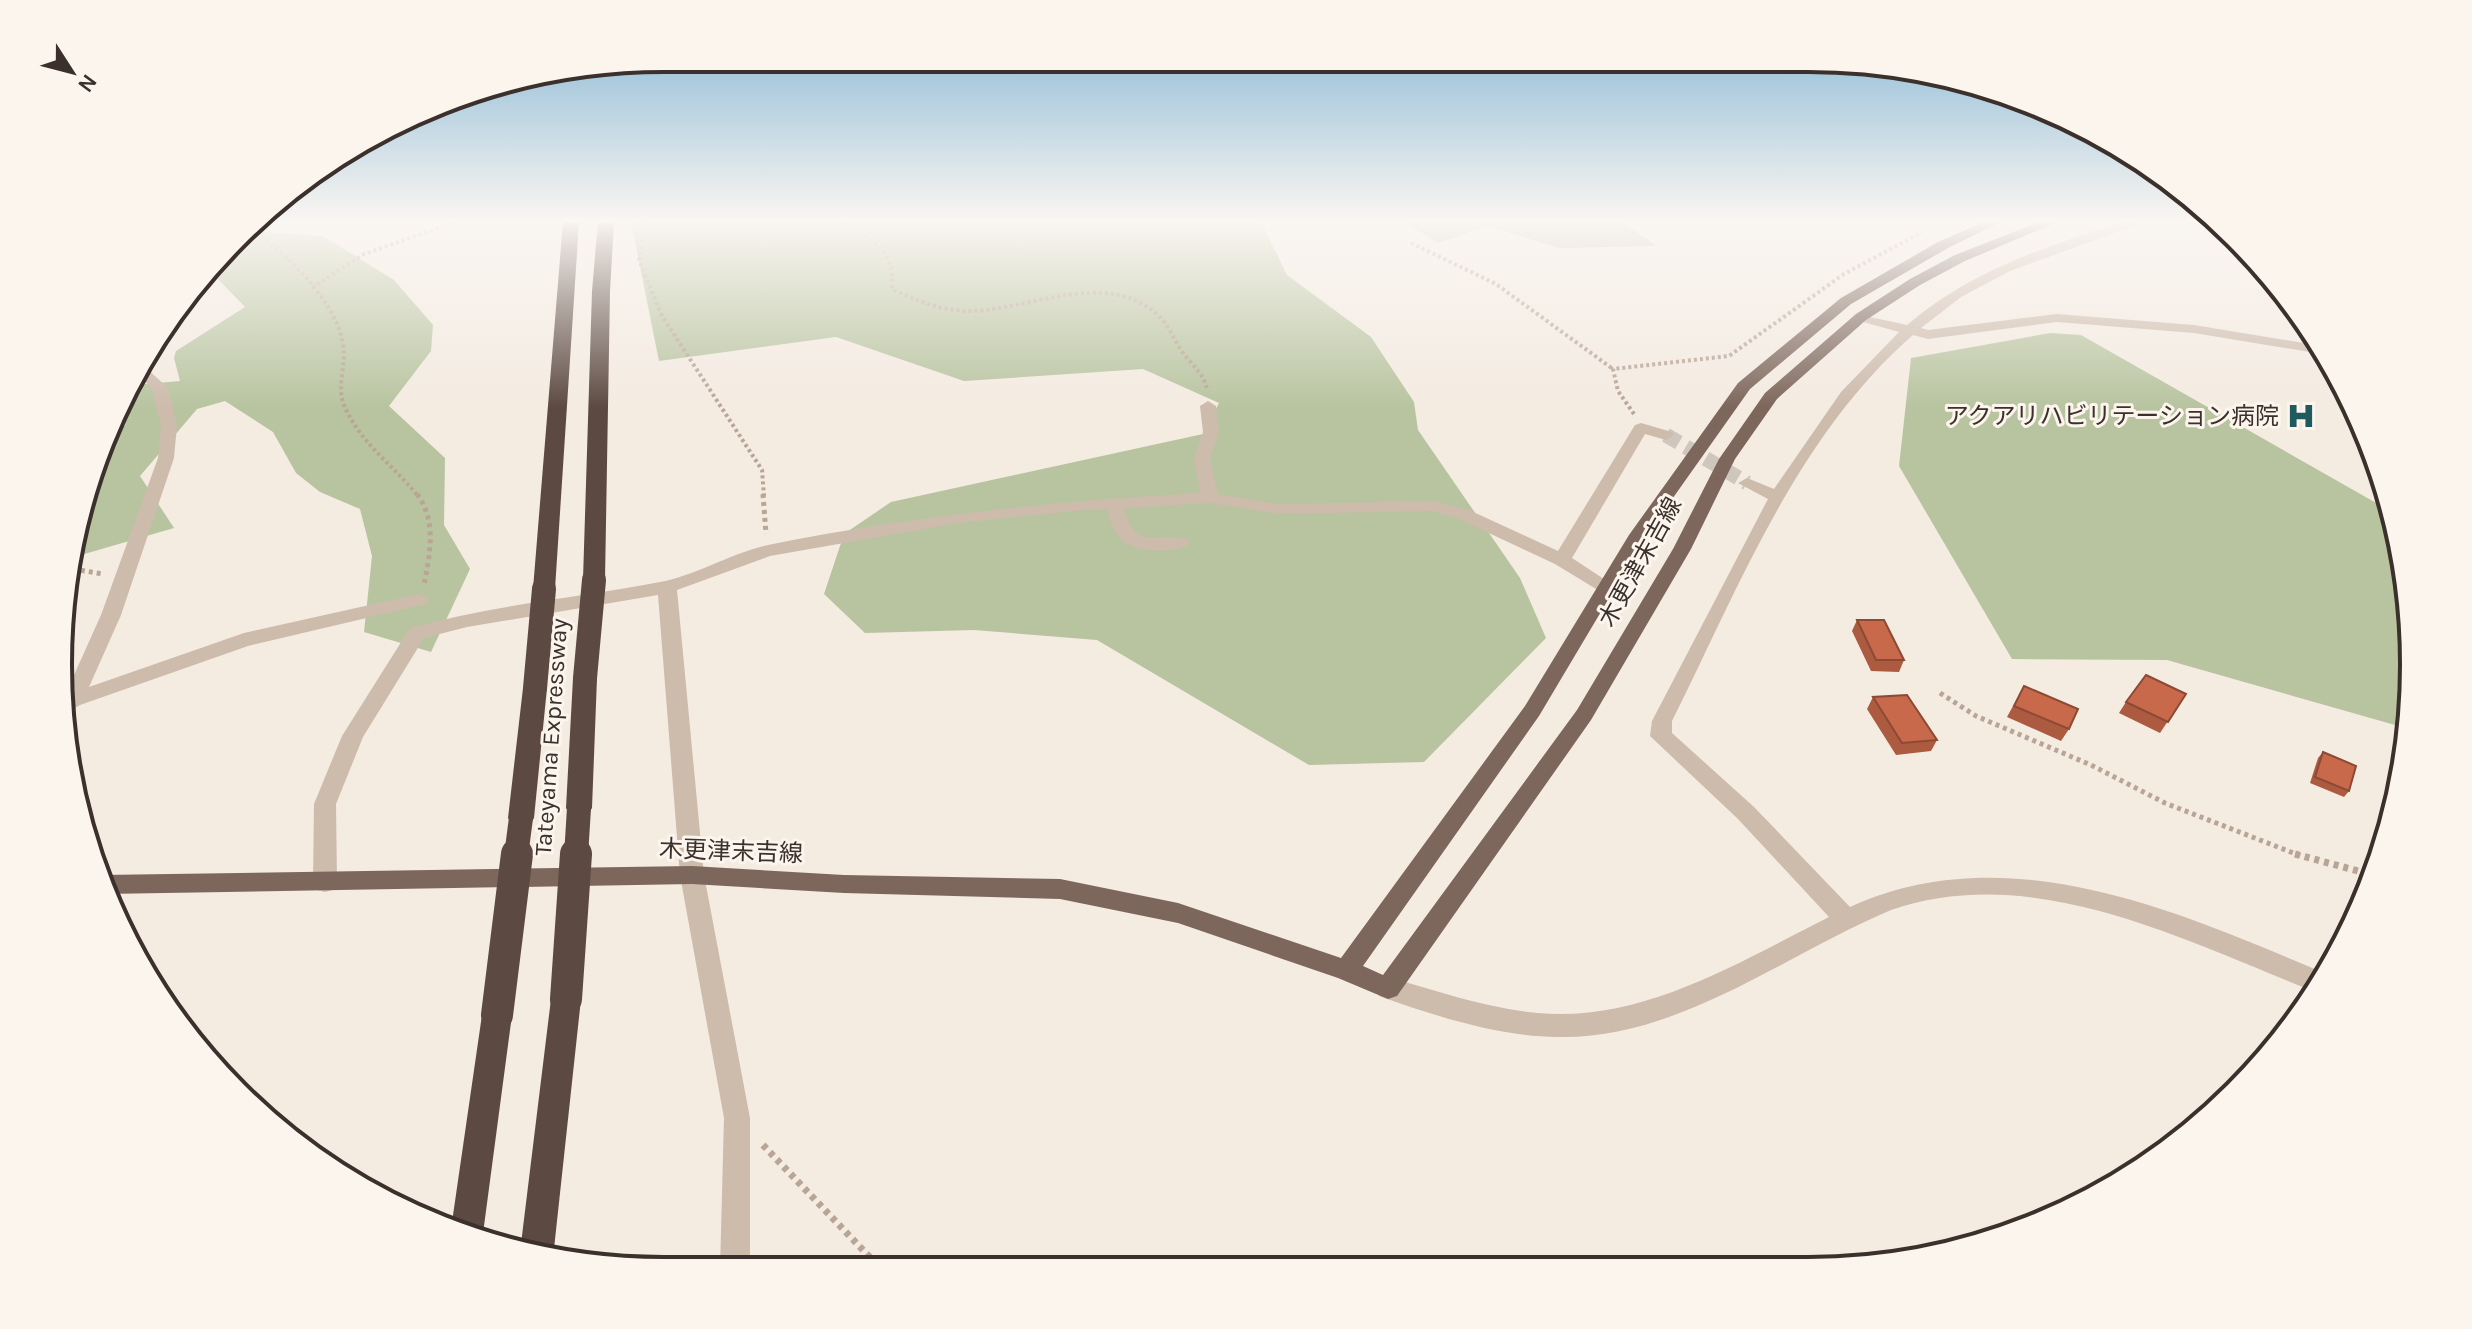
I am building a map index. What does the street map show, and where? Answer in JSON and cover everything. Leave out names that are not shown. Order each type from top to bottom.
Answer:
[{"type":"highway","name":"Tateyama Expressway","points":[[469,1224],[497,1015],[535,688],[566,284]]},
{"type":"highway","name":"Tateyama Expressway","points":[[538,1243],[566,999],[579,808],[585,678],[594,580],[602,284]]},
{"type":"main road","name":"木更津末吉線","points":[[1346,970],[1532,711],[1638,535],[1744,386],[1810,328],[1875,284]]},
{"type":"main road","name":"木更津末吉線","points":[[115,885],[692,875],[844,884],[1060,889],[1178,913],[1346,970],[1388,988],[1584,715],[1682,549],[1727,459],[1771,396],[1861,317],[1912,284]]},
{"type":"street","points":[[1846,919],[1746,813],[1661,736],[1662,721],[1779,497],[1832,411],[1878,357],[1907,331],[1935,308],[1978,284]]},
{"type":"street","points":[[1861,317],[1928,335],[2057,318],[2106,320],[2194,329],[2308,348]]},
{"type":"street","points":[[73,691],[111,615],[166,458],[169,425],[160,388],[147,375]]},
{"type":"street","points":[[1208,406],[1211,432],[1202,459],[1210,498]]},
{"type":"street","points":[[1562,560],[1641,428],[1666,435]]},
{"type":"street","points":[[1747,483],[1779,497]]},
{"type":"street","points":[[325,883],[325,804],[353,736],[417,633],[482,618],[667,587],[767,551],[958,518],[1114,503],[1210,498],[1278,509],[1432,506],[1463,514],[1562,560],[1606,589]]},
{"type":"street","points":[[1114,503],[1123,533],[1132,541],[1144,545],[1181,543]]},
{"type":"street","points":[[667,587],[692,875],[737,1118],[735,1257]]},
{"type":"street","points":[[73,701],[244,640],[419,600]]},
{"type":"street","points":[[1388,988],[1495,1018],[1560,1026],[1621,1019],[1684,997],[1765,961],[1846,919],[1923,891],[1971,886],[2038,890],[2103,901],[2173,920],[2310,979]]},
{"type":"path","points":[[308,284],[339,330],[344,346],[341,401],[361,436],[424,502],[430,518],[431,558],[419,600]]},
{"type":"path","points":[[312,288],[317,284]]},
{"type":"path","points":[[649,284],[662,316],[762,470],[767,551]]},
{"type":"path","points":[[893,284],[892,289],[918,302],[970,312],[1082,294],[1125,295],[1157,314],[1201,373],[1206,383],[1208,406]]},
{"type":"path","points":[[1496,284],[1613,369],[1618,391],[1641,428]]},
{"type":"path","points":[[1613,369],[1736,354],[1770,325],[1829,284]]},
{"type":"path","points":[[80,570],[121,581]]},
{"type":"path","points":[[1940,693],[1976,716],[2091,765],[2165,803],[2317,862],[2362,872]]},
{"type":"path","points":[[737,1118],[870,1257]]},
{"type":"green space","points":[[223,284],[397,284],[433,325],[431,351],[389,406],[445,458],[444,525],[470,569],[431,652],[364,632],[372,556],[360,509],[320,492],[296,473],[273,432],[225,401],[197,409],[140,476],[174,528],[82,555],[103,474],[142,384],[180,381],[174,358],[176,351],[245,307]]},
{"type":"green space","points":[[643,284],[1299,284],[1371,337],[1414,402],[1418,430],[1520,578],[1546,638],[1424,762],[1309,765],[1097,640],[974,630],[865,633],[824,594],[844,534],[891,502],[1203,434],[1219,403],[1143,369],[964,381],[836,337],[659,361]]},
{"type":"green space","points":[[2050,333],[2081,335],[2378,504],[2389,549],[2399,626],[2397,725],[2167,660],[2012,659],[1899,466],[1911,358]]},
{"type":"building","points":[[1857,620],[1884,620],[1904,660],[1876,660]]},
{"type":"building","points":[[2146,675],[2186,694],[2168,722],[2126,702]]},
{"type":"building","points":[[2024,686],[2078,709],[2069,729],[2014,706]]},
{"type":"building","points":[[1907,695],[1937,740],[1902,743],[1873,697]]},
{"type":"building","points":[[2323,752],[2356,766],[2349,791],[2315,777]]},
{"type":"tunnel","points":[[1666,435],[1747,483]]},
{"type":"place","name":"アクアリハビリテーション病院","points":[[2301,416]]}]
